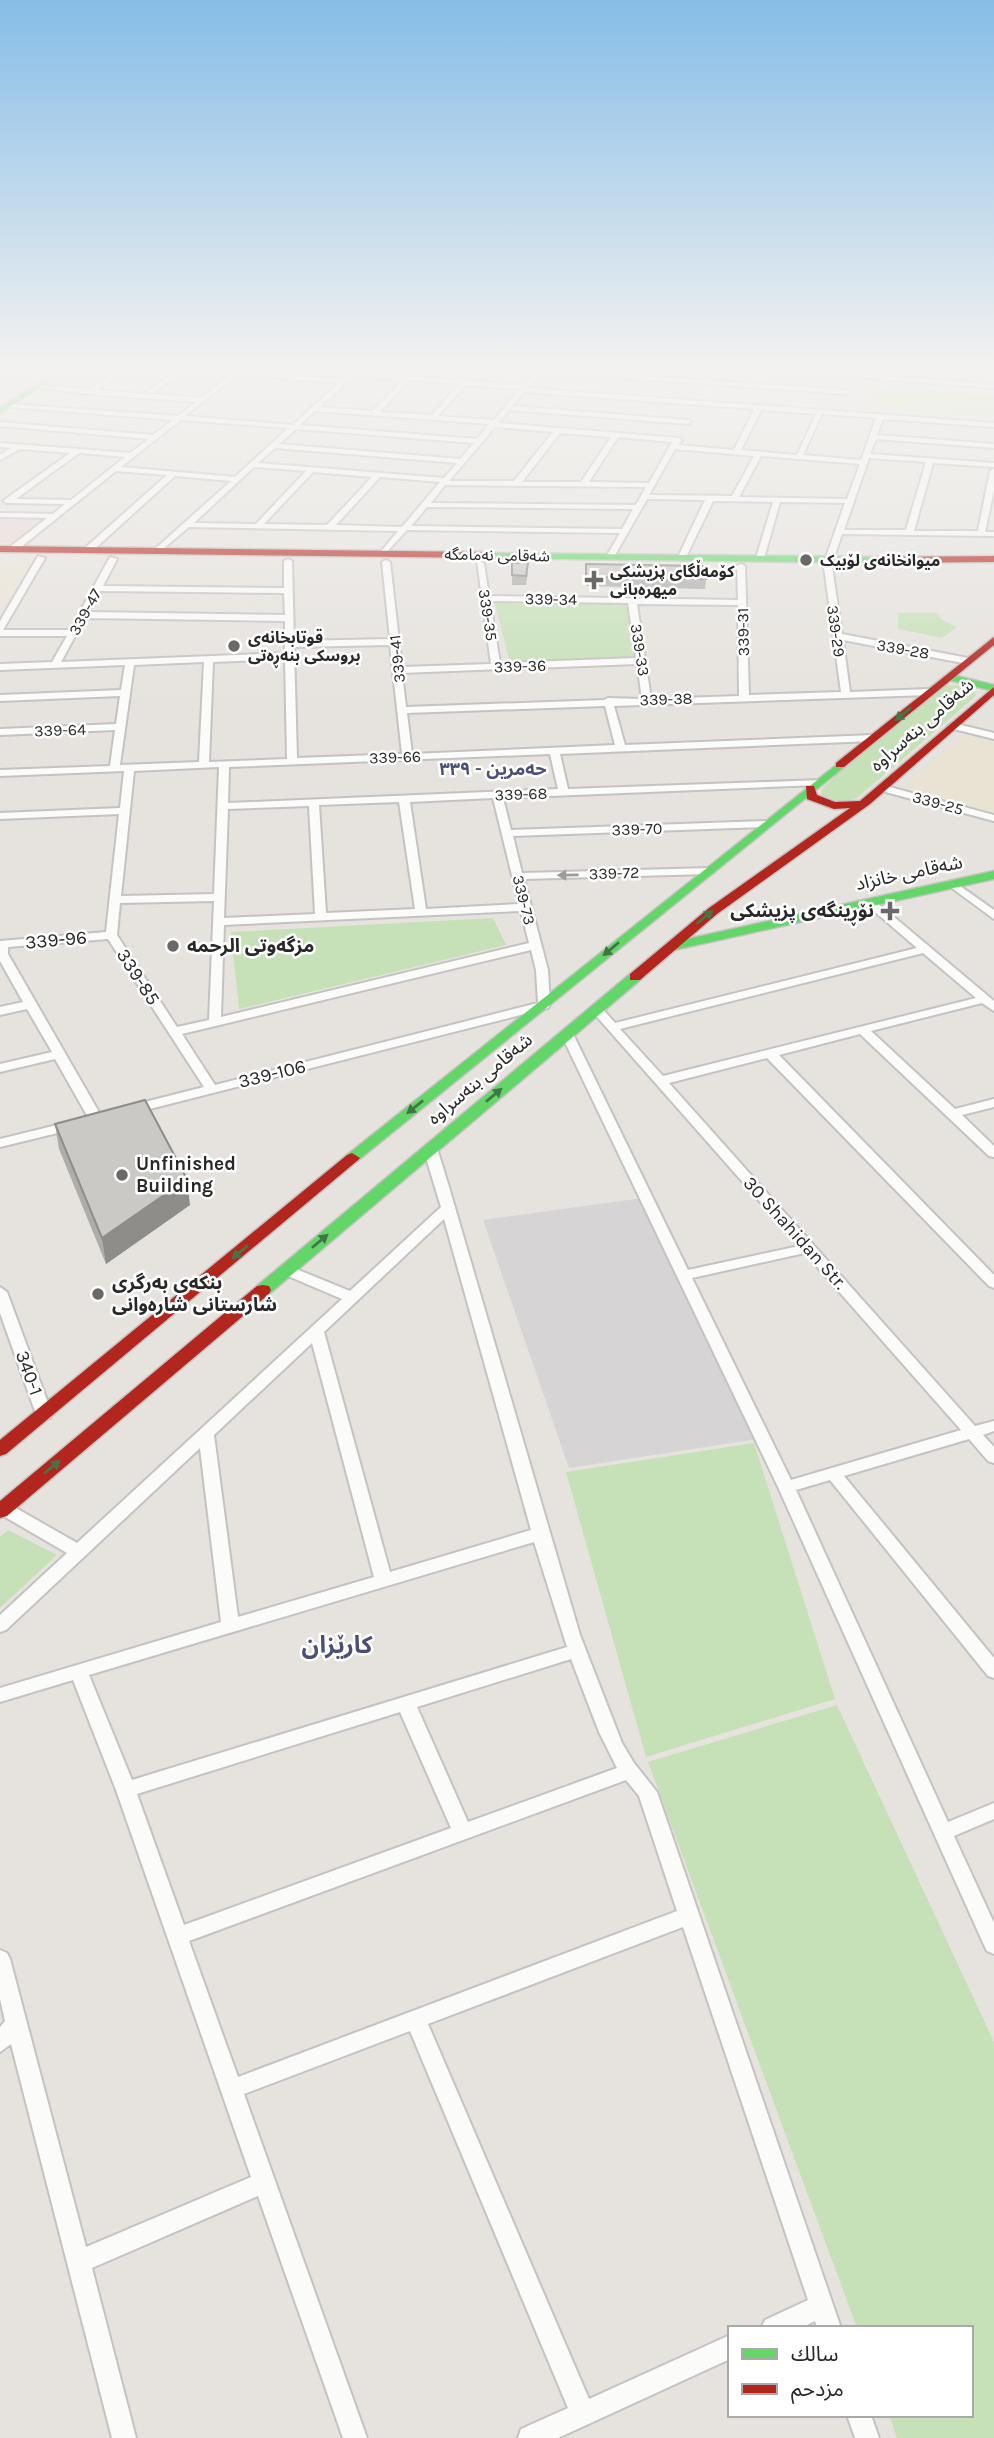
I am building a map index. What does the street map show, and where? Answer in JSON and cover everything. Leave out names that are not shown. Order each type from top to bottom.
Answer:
[{"type":"main road","name":"شەقامی نەمامگە","points":[[4,552],[158,551],[288,561],[384,558]]},
{"type":"main road","name":"شەقامی نەمامگە","points":[[4,552],[41,558],[610,556],[994,566]]},
{"type":"main road","name":"شەقامی نەمامگە","points":[[445,558],[480,563],[741,566],[994,559]]},
{"type":"main road","name":"شەقامی بنەسراوە","points":[[0,1450],[366,1146],[994,640]]},
{"type":"main road","points":[[949,677],[994,689]]},
{"type":"main road","name":"شەقامی بنەسراوە","points":[[1,1510],[597,1010],[668,947],[713,911],[866,801],[994,689]]},
{"type":"main road","points":[[814,785],[809,795],[829,806],[851,806],[866,801]]},
{"type":"main road","name":"شەقامی خانزاد","points":[[668,947],[994,876]]},
{"type":"street","points":[[4,501],[35,480]]},
{"type":"street","points":[[4,552],[101,480]]},
{"type":"street","points":[[88,550],[167,480]]},
{"type":"street","points":[[158,551],[236,480]]},
{"type":"street","points":[[258,526],[303,480]]},
{"type":"street","points":[[330,527],[374,480]]},
{"type":"street","points":[[423,480],[516,484],[652,485]]},
{"type":"street","points":[[516,484],[519,480]]},
{"type":"street","points":[[583,485],[586,480]]},
{"type":"street","points":[[610,556],[655,480]]},
{"type":"street","points":[[734,499],[744,480]]},
{"type":"street","points":[[828,563],[857,480]]},
{"type":"street","points":[[909,533],[925,480]]},
{"type":"street","points":[[981,534],[992,480]]},
{"type":"street","points":[[384,558],[404,528],[444,482]]},
{"type":"street","points":[[644,498],[849,501]]},
{"type":"street","points":[[681,557],[710,499]]},
{"type":"street","points":[[760,558],[777,500]]},
{"type":"street","points":[[4,501],[72,502]]},
{"type":"street","points":[[424,505],[639,507]]},
{"type":"street","points":[[0,515],[55,516]]},
{"type":"street","points":[[187,525],[625,531]]},
{"type":"street","points":[[839,532],[994,534]]},
{"type":"street","points":[[41,558],[0,631],[74,633]]},
{"type":"street","name":"339-41","points":[[384,558],[407,757]]},
{"type":"street","name":"339-47","points":[[55,665],[113,559]]},
{"type":"street","points":[[288,561],[292,762]]},
{"type":"street","name":"339-35","points":[[480,563],[496,667]]},
{"type":"street","name":"339-29","points":[[828,563],[846,694]]},
{"type":"street","name":"339-31","points":[[741,566],[744,697]]},
{"type":"street","points":[[98,588],[287,590]]},
{"type":"street","name":"339-34","points":[[485,598],[742,603]]},
{"type":"street","name":"339-33","points":[[632,601],[647,700]]},
{"type":"street","points":[[0,604],[15,604]]},
{"type":"street","points":[[84,615],[288,618]]},
{"type":"street","name":"339-28","points":[[837,636],[968,661]]},
{"type":"street","points":[[288,644],[395,642]]},
{"type":"street","points":[[0,667],[288,656]]},
{"type":"street","points":[[204,765],[209,659]]},
{"type":"street","name":"339-36","points":[[398,670],[641,660]]},
{"type":"street","points":[[114,769],[130,662]]},
{"type":"street","name":"339-38","points":[[402,710],[929,692]]},
{"type":"street","points":[[0,698],[125,693]]},
{"type":"street","points":[[608,701],[621,748]]},
{"type":"street","points":[[953,726],[994,736]]},
{"type":"street","name":"339-64","points":[[0,732],[120,727]]},
{"type":"street","name":"339-66","points":[[0,773],[873,738]]},
{"type":"street","points":[[554,751],[564,793]]},
{"type":"street","points":[[215,1022],[225,764]]},
{"type":"street","name":"339-85","points":[[130,768],[111,935],[212,1090]]},
{"type":"street","name":"339-68","points":[[223,806],[814,785]]},
{"type":"street","name":"339-25","points":[[882,788],[994,818]]},
{"type":"street","name":"339-73","points":[[497,795],[542,970],[544,1005]]},
{"type":"street","points":[[404,799],[421,912]]},
{"type":"street","points":[[314,803],[321,917]]},
{"type":"street","points":[[0,816],[125,811]]},
{"type":"street","name":"339-70","points":[[507,833],[767,824]]},
{"type":"street","name":"339-72","points":[[518,876],[710,871]]},
{"type":"street","points":[[953,884],[994,916]]},
{"type":"street","points":[[115,900],[220,897]]},
{"type":"street","points":[[871,903],[989,1003]]},
{"type":"street","points":[[219,922],[526,907]]},
{"type":"street","name":"339-96","points":[[1,949],[111,935]]},
{"type":"street","points":[[174,1032],[536,945]]},
{"type":"street","points":[[1,949],[59,1054],[109,1116]]},
{"type":"street","points":[[612,1027],[926,950]]},
{"type":"street","points":[[660,1081],[862,1029],[989,1003]]},
{"type":"street","points":[[0,1011],[31,1004]]},
{"type":"street","name":"339-106","points":[[0,1143],[544,1005]]},
{"type":"street","name":"30 Shahidan Str.","points":[[597,1010],[994,1457]]},
{"type":"street","points":[[862,1029],[994,1153]]},
{"type":"street","points":[[567,1034],[786,1487],[994,1945]]},
{"type":"street","points":[[770,1053],[994,1283]]},
{"type":"street","points":[[0,1068],[59,1054]]},
{"type":"street","points":[[952,1114],[994,1103]]},
{"type":"street","points":[[430,1148],[539,1534],[576,1651],[613,1745],[627,1772],[647,1792],[825,2317],[782,2326]]},
{"type":"street","points":[[0,1625],[448,1208]]},
{"type":"street","points":[[684,1275],[809,1248]]},
{"type":"street","points":[[286,1270],[351,1297]]},
{"type":"street","name":"340-1","points":[[0,1292],[44,1414]]},
{"type":"street","points":[[316,1331],[384,1582]]},
{"type":"street","points":[[786,1487],[994,1426]]},
{"type":"street","points":[[206,1433],[230,1628]]},
{"type":"street","points":[[833,1473],[994,1671]]},
{"type":"street","points":[[1,1510],[79,1552]]},
{"type":"street","points":[[0,1695],[539,1534]]},
{"type":"street","points":[[126,1790],[576,1651]]},
{"type":"street","points":[[79,1672],[126,1790],[355,2438]]},
{"type":"street","points":[[405,1702],[463,1833]]},
{"type":"street","points":[[178,1936],[627,1772]]},
{"type":"street","points":[[943,1832],[994,1811]]},
{"type":"street","points":[[232,2090],[689,1916]]},
{"type":"street","points":[[0,1959],[124,2438]]},
{"type":"street","points":[[416,2021],[583,2414]]},
{"type":"street","points":[[0,2042],[17,2023]]},
{"type":"street","points":[[79,2262],[265,2182]]},
{"type":"street","points":[[530,2438],[728,2348]]},
{"type":"street","points":[[860,2417],[867,2438]]},
{"type":"shaded area","points":[[0,519],[45,520],[16,543],[0,543]]},
{"type":"shaded area","points":[[0,566],[26,566],[5,600],[0,600]]},
{"type":"shaded area","points":[[963,735],[994,743],[994,816],[900,791]]},
{"type":"shaded area","points":[[643,1198],[758,1439],[569,1468],[483,1220]]},
{"type":"green space","points":[[494,600],[626,603],[634,657],[510,663]]},
{"type":"green space","points":[[898,613],[937,613],[941,619],[957,627],[942,638],[898,629]]},
{"type":"green space","points":[[961,685],[973,689],[976,696],[857,798],[842,802],[822,795],[821,790],[849,763],[942,686]]},
{"type":"green space","points":[[493,918],[506,945],[239,1009],[231,932]]},
{"type":"green space","points":[[754,1443],[835,1699],[646,1757],[566,1472]]},
{"type":"green space","points":[[8,1530],[57,1555],[0,1608],[0,1537]]},
{"type":"green space","points":[[837,1705],[994,2042],[994,2438],[897,2438],[890,2417],[973,2417],[973,2326],[856,2326],[648,1762]]},
{"type":"building","points":[[512,563],[528,563],[526,576],[512,575]]},
{"type":"building","points":[[586,564],[703,566],[706,579],[586,577]]},
{"type":"building","name":"Unfinished Building","points":[[145,1100],[187,1179],[102,1238],[55,1124]]},
{"type":"traffic: fast","points":[[487,555],[879,560]]},
{"type":"traffic: fast","points":[[949,677],[994,688]]},
{"type":"traffic: fast","points":[[352,1158],[840,765]]},
{"type":"traffic: fast","points":[[674,946],[994,875]]},
{"type":"traffic: fast","points":[[263,1290],[635,977]]},
{"type":"traffic: jam","points":[[0,549],[487,555]]},
{"type":"traffic: jam","points":[[879,560],[994,559]]},
{"type":"traffic: jam","points":[[840,765],[994,640]]},
{"type":"traffic: jam","points":[[635,977],[713,911],[866,802],[994,690]]},
{"type":"traffic: jam","points":[[810,788],[811,797],[834,806],[861,804]]},
{"type":"traffic: jam","points":[[0,1450],[352,1158]]},
{"type":"traffic: jam","points":[[0,1511],[263,1290]]},
{"type":"place","name":"میوانخانەی لۆبیک","points":[[806,560]]},
{"type":"place","name":"کۆمەڵگای پزیشکی میهرەبانی","points":[[594,580]]},
{"type":"place","name":"قوتابخانەی بروسکی بنەڕەتی","points":[[234,646]]},
{"type":"place","name":"نۆڕینگەی پزیشکی","points":[[890,911]]},
{"type":"place","name":"مزگەوتی الرحمە","points":[[173,946]]},
{"type":"place","name":"Unfinished Building","points":[[122,1175]]},
{"type":"place","name":"بنكەی بەرگری شارستانی شارەوانی","points":[[98,1294]]},
{"type":"district","name":"حەمرین - ٣٣٩","points":[[493,769]]},
{"type":"district","name":"کارێزان","points":[[337,1645]]}]
